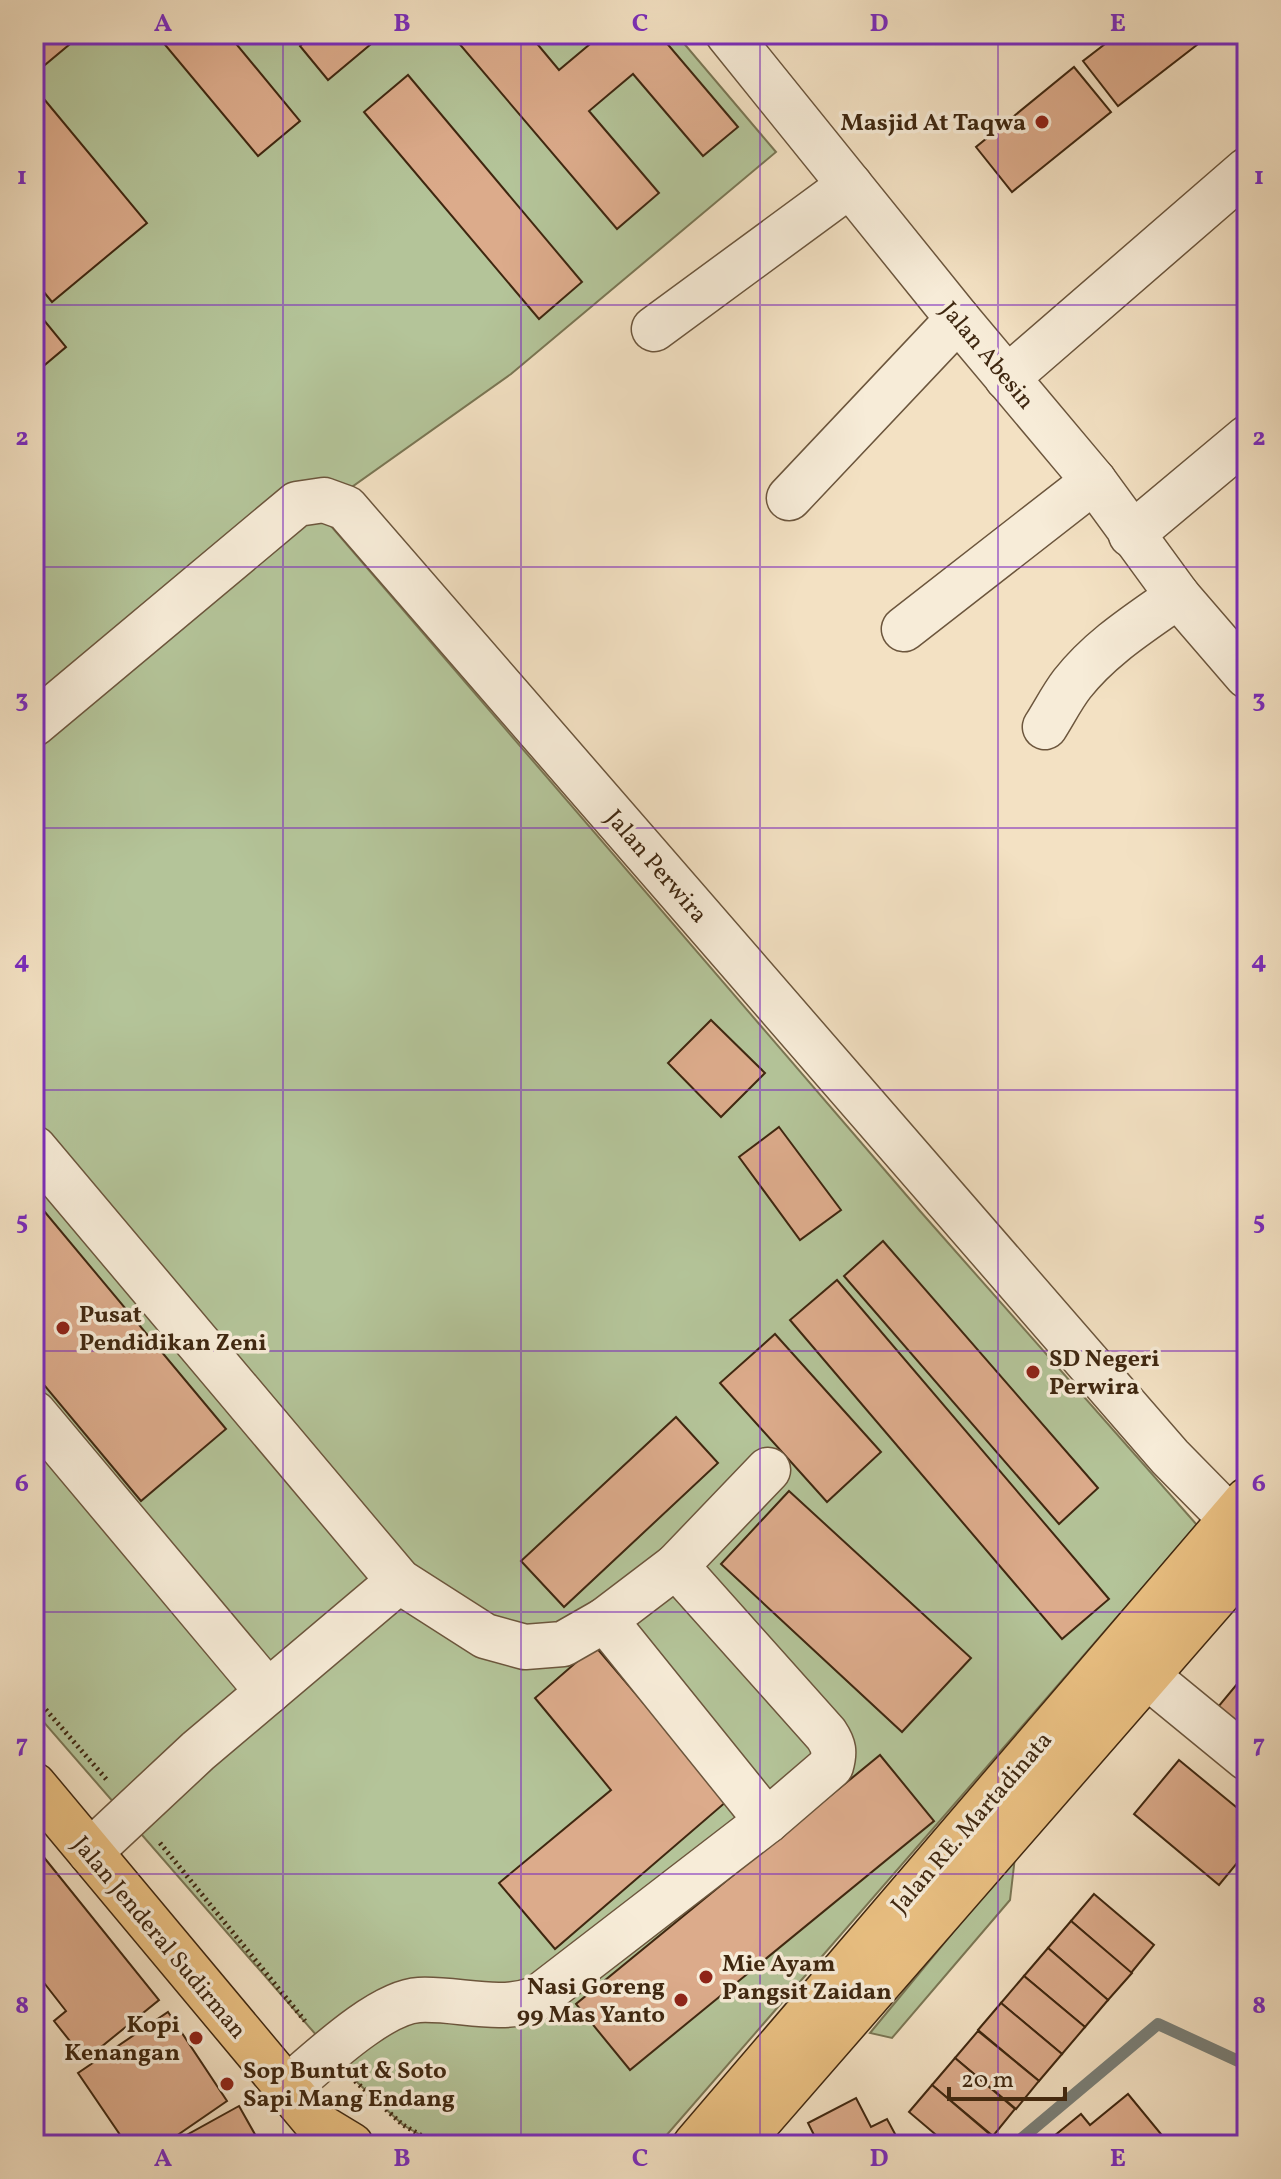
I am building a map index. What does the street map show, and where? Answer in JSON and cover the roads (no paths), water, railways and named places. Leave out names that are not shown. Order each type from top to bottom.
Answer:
[{"type":"main road","name":"Jalan RE. Martadinata","points":[[738,2145],[1132,1663],[1242,1518]]},
{"type":"main road","name":"Jalan RE. Martadinata","points":[[695,2145],[1132,1663],[1247,1561]]},
{"type":"main road","name":"Jalan Jenderal Sudirman","points":[[34,1785],[331,2138]]},
{"type":"street","name":"Jalan Abesin","points":[[731,35],[958,319],[1094,481],[1178,596],[1247,676]]},
{"type":"street","points":[[1007,378],[1247,170]]},
{"type":"street","points":[[654,329],[850,185]]},
{"type":"street","points":[[789,498],[958,319]]},
{"type":"street","points":[[1131,535],[1247,438]]},
{"type":"street","points":[[904,629],[1094,481]]},
{"type":"street","name":"Jalan Perwira","points":[[34,724],[297,504],[324,500],[346,508],[1170,1457],[1242,1518]]},
{"type":"street","points":[[1045,727],[1071,685],[1099,654],[1178,596]]},
{"type":"street","points":[[34,1148],[399,1581],[485,1636],[525,1647],[563,1644],[605,1620],[676,1566],[768,1470]]},
{"type":"street","points":[[34,1413],[268,1692]]},
{"type":"street","points":[[287,2088],[391,2007],[417,2000],[518,2006],[536,1999],[767,1821],[831,1766],[835,1755],[834,1745],[676,1566]]},
{"type":"street","points":[[90,1852],[198,1751],[399,1581]]},
{"type":"street","points":[[605,1620],[767,1821]]},
{"type":"street","points":[[1132,1663],[1247,1758]]},
{"type":"waterway","points":[[1014,2145],[1158,2024],[1247,2065]]},
{"type":"place","name":"Masjid At Taqwa","points":[[1042,122]]},
{"type":"place","name":"Pusat Pendidikan Zeni","points":[[63,1328]]},
{"type":"place","name":"SD Negeri Perwira","points":[[1033,1372]]},
{"type":"place","name":"Mie Ayam Pangsit Zaidan","points":[[706,1977]]},
{"type":"place","name":"Nasi Goreng 99 Mas Yanto","points":[[681,2000]]},
{"type":"place","name":"Kopi Kenangan","points":[[196,2038]]},
{"type":"place","name":"Sop Buntut & Soto Sapi Mang Endang","points":[[227,2084]]}]
